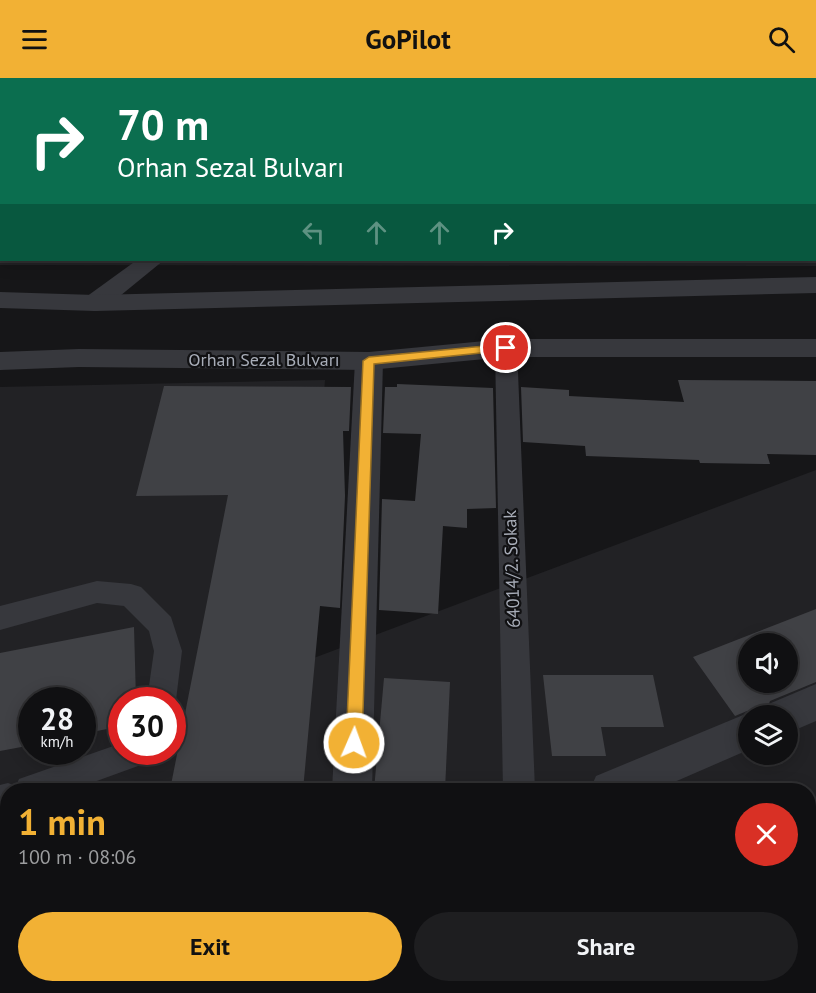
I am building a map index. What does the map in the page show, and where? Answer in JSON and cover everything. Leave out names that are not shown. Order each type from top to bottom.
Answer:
[{"type":"street","points":[[95,303],[151,261]]},
{"type":"street","points":[[0,300],[95,303],[816,285]]},
{"type":"street","name":"Orhan Sezal Bulvarı","points":[[0,361],[79,358],[369,361],[506,348],[816,348]]},
{"type":"street","points":[[352,783],[369,361]]},
{"type":"street","points":[[798,710],[816,702]]},
{"type":"street","points":[[626,783],[738,735]]},
{"type":"lane","name":"64014/2. Sokak","points":[[506,348],[519,783]]},
{"type":"lane","points":[[0,618],[97,592],[131,596],[161,625],[168,651],[163,687]]},
{"type":"lane","points":[[50,783],[108,763]]},
{"type":"shaded area","points":[[0,261],[816,261],[816,266],[0,265]]},
{"type":"shaded area","points":[[325,380],[303,662],[816,470],[816,783],[0,783],[0,387]]},
{"type":"building","points":[[678,380],[816,381],[816,455],[767,454],[770,464],[700,463],[699,460],[586,456],[585,446],[523,442],[521,387],[569,390],[569,396],[684,402]]},
{"type":"building","points":[[397,384],[493,388],[496,508],[467,509],[467,528],[443,526],[438,614],[379,610],[382,499],[415,501],[421,434],[383,433],[385,387],[397,387]]},
{"type":"building","points":[[164,386],[351,387],[349,431],[343,431],[345,496],[340,608],[320,606],[304,783],[171,783],[175,765],[186,765],[186,709],[228,495],[136,496]]},
{"type":"building","points":[[816,609],[816,682],[798,689],[798,633],[754,633]]},
{"type":"building","points":[[134,627],[136,687],[108,687],[108,729],[96,731],[96,687],[18,687],[18,748],[0,751],[0,653]]},
{"type":"building","points":[[738,639],[738,693],[789,693],[770,701],[768,705],[738,705],[738,715],[735,716],[693,657]]},
{"type":"building","points":[[543,675],[653,675],[664,727],[601,727],[606,756],[552,756]]},
{"type":"building","points":[[384,678],[450,682],[445,783],[375,783]]},
{"type":"route","points":[[354,743],[369,361],[506,348]]}]
